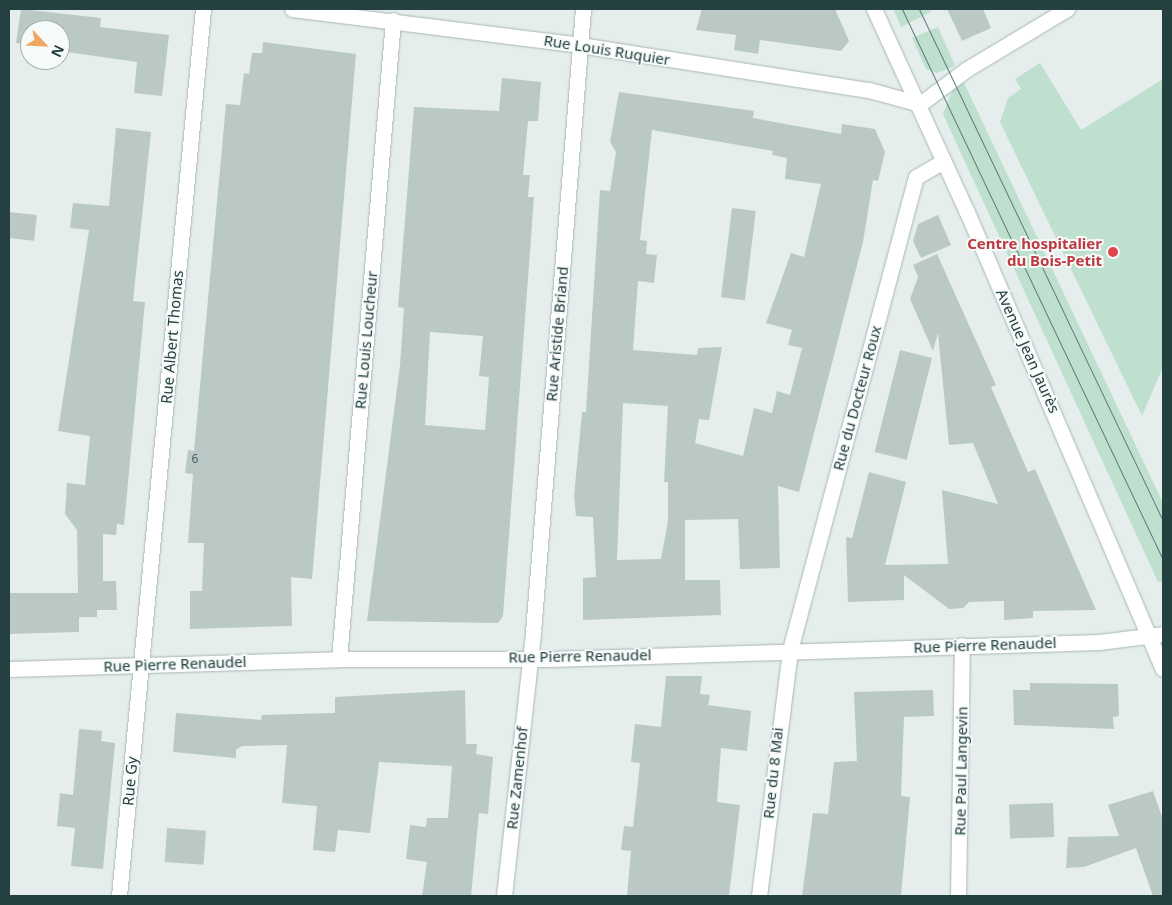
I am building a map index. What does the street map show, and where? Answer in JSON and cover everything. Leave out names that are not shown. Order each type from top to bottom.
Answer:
[{"type":"street","name":"Rue Albert Thomas","points":[[141,665],[203,9]]},
{"type":"street","name":"Rue Louis Ruquier","points":[[292,9],[393,20],[580,45],[869,90],[920,104]]},
{"type":"street","name":"Rue Aristide Briand","points":[[529,659],[583,9]]},
{"type":"street","name":"Avenue Jean Jaurès","points":[[874,9],[920,104],[1157,635],[1163,669]]},
{"type":"street","points":[[920,104],[967,69],[1067,9]]},
{"type":"street","name":"Rue Louis Loucheur","points":[[339,659],[393,20]]},
{"type":"street","name":"Rue du Docteur Roux","points":[[790,650],[916,177],[944,161]]},
{"type":"street","name":"Rue Pierre Renaudel","points":[[9,669],[339,659],[529,659],[962,645],[1157,635]]},
{"type":"street","name":"Rue Paul Langevin","points":[[958,896],[962,645]]},
{"type":"street","name":"Rue du 8 Mai","points":[[759,896],[790,650]]},
{"type":"street","name":"Rue Zamenhof","points":[[504,896],[529,659]]},
{"type":"street","name":"Rue Gy","points":[[119,896],[141,665]]},
{"type":"green space","points":[[893,9],[929,9],[931,12],[901,27]]},
{"type":"green space","points":[[938,27],[955,66],[937,73],[926,69],[912,38]]},
{"type":"green space","name":"Centre hospitalier du Bois-Petit","points":[[1040,63],[1081,130],[1163,79],[1163,367],[1142,416],[1000,122],[1008,98],[1021,89],[1015,79]]},
{"type":"green space","points":[[964,83],[1163,503],[1163,581],[1158,582],[943,114],[953,89]]},
{"type":"building","points":[[21,9],[101,18],[100,27],[169,35],[162,96],[134,93],[137,62],[70,52],[70,20],[20,20],[20,44],[16,43]]},
{"type":"building","points":[[702,9],[835,9],[849,41],[841,51],[760,40],[758,54],[734,50],[736,35],[696,30]]},
{"type":"building","points":[[947,9],[983,9],[991,28],[962,41]]},
{"type":"building","points":[[263,42],[356,54],[312,579],[291,577],[292,626],[190,629],[190,591],[202,591],[204,543],[188,543],[193,474],[185,473],[188,450],[194,451],[226,104],[240,105],[244,73],[249,74],[252,53],[262,53]]},
{"type":"building","points":[[502,78],[541,82],[538,121],[528,121],[523,175],[530,175],[528,197],[534,197],[503,616],[498,623],[367,621],[400,365],[404,308],[398,307],[414,107],[499,111]],"holes":[[[430,332],[483,336],[479,376],[489,377],[485,430],[425,425]]]},
{"type":"building","points":[[619,92],[754,111],[753,118],[841,134],[842,124],[875,129],[885,152],[878,181],[873,180],[863,242],[799,492],[778,486],[780,568],[740,569],[738,519],[685,520],[685,580],[720,580],[721,615],[583,620],[583,578],[596,577],[593,517],[576,516],[574,496],[582,412],[586,412],[600,190],[610,191],[616,152],[610,142]],"holes":[[[652,130],[773,151],[772,155],[787,158],[785,179],[821,184],[804,257],[791,253],[766,323],[792,330],[788,345],[802,348],[790,395],[777,391],[772,413],[754,408],[743,456],[695,443],[699,419],[709,420],[722,347],[698,348],[697,355],[633,350],[638,281],[654,283],[657,255],[646,254],[647,241],[640,240]],[[623,403],[668,406],[664,482],[668,482],[668,521],[661,559],[617,560]]]},
{"type":"building","points":[[116,128],[151,132],[133,301],[145,302],[124,525],[117,524],[116,535],[103,534],[103,581],[116,581],[117,610],[97,610],[97,617],[79,617],[79,632],[9,634],[9,593],[78,593],[77,530],[65,514],[67,483],[85,485],[90,436],[58,431],[89,230],[70,228],[73,203],[109,206]]},
{"type":"building","points":[[732,208],[756,211],[745,300],[721,297]]},
{"type":"building","points":[[9,212],[37,215],[34,241],[9,238]]},
{"type":"building","points":[[938,215],[951,245],[921,258],[913,241],[918,224]]},
{"type":"building","points":[[937,254],[996,385],[991,387],[1028,472],[1035,469],[1096,610],[1033,611],[1033,618],[1004,620],[1004,601],[969,602],[963,608],[949,609],[904,575],[904,600],[848,602],[846,537],[852,538],[869,472],[906,482],[885,565],[948,564],[942,490],[998,504],[973,443],[949,445],[938,333],[933,351],[910,299],[918,277],[913,265]]},
{"type":"building","points":[[900,350],[932,358],[907,460],[875,452]]},
{"type":"building","points":[[666,676],[702,676],[700,694],[710,695],[708,705],[751,711],[747,751],[721,748],[717,802],[740,805],[729,896],[627,896],[631,851],[621,850],[624,826],[633,827],[640,763],[631,762],[635,724],[661,727]]},
{"type":"building","points":[[1030,683],[1118,684],[1119,716],[1113,717],[1114,729],[1014,725],[1013,690],[1030,690]]},
{"type":"building","points":[[465,690],[466,744],[477,744],[476,754],[493,757],[488,814],[479,813],[471,896],[422,896],[427,862],[406,859],[410,825],[426,827],[427,818],[448,818],[452,766],[379,762],[370,833],[338,830],[335,852],[313,850],[317,806],[282,803],[287,745],[242,746],[236,750],[236,758],[173,752],[176,713],[261,720],[262,715],[335,713],[335,697]]},
{"type":"building","points":[[933,690],[934,716],[904,717],[901,796],[910,797],[901,896],[802,896],[813,813],[828,814],[834,762],[857,761],[854,692]]},
{"type":"building","points":[[79,729],[102,731],[101,741],[115,743],[103,869],[71,866],[75,828],[57,826],[60,793],[73,795]]},
{"type":"building","points":[[1153,791],[1163,820],[1163,896],[1153,896],[1136,848],[1084,867],[1066,868],[1068,837],[1119,836],[1108,805]]},
{"type":"building","points":[[1053,803],[1054,837],[1010,839],[1009,805]]},
{"type":"building","points":[[167,828],[206,831],[204,865],[165,862]]},
{"type":"tram line","points":[[902,9],[1163,560]]},
{"type":"tram line","points":[[919,9],[1163,521]]},
{"type":"place","name":"Centre hospitalier du Bois-Petit","points":[[1113,252]]}]
